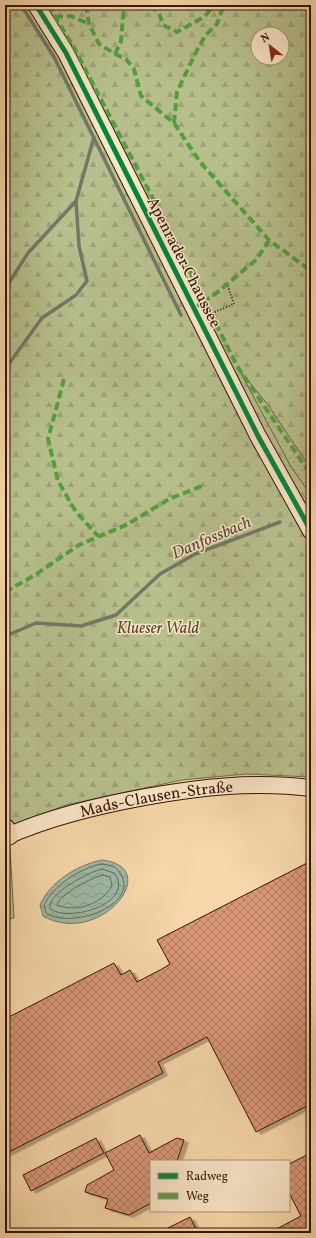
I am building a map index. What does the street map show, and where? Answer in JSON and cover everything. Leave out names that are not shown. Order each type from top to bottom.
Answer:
[{"type":"street","name":"Apenrader Chaussee","points":[[36,5],[66,53],[255,429],[311,531]]},
{"type":"street","name":"Mads-Clausen-Straße","points":[[6,834],[87,809],[186,790],[238,784],[286,785],[311,788]]},
{"type":"path","points":[[201,5],[212,8],[227,5]]},
{"type":"path","points":[[210,314],[234,304],[227,284]]},
{"type":"green space","name":"Klueser Wald","points":[[5,5],[193,5],[212,10],[232,5],[311,5],[311,469],[268,405],[238,368],[291,467],[311,495],[311,777],[246,774],[182,780],[66,805],[5,829]]},
{"type":"green space","points":[[193,5],[232,5],[212,10]]},
{"type":"green space","points":[[237,366],[268,405],[311,469],[311,495],[291,467]]},
{"type":"green space","points":[[10,848],[14,918],[5,920],[5,850]]},
{"type":"water","points":[[102,860],[120,866],[127,876],[126,889],[118,903],[103,914],[85,922],[64,923],[43,916],[40,905],[50,889],[57,882],[74,870]]},
{"type":"building","points":[[311,861],[311,1104],[256,1132],[207,1037],[158,1062],[163,1073],[5,1154],[5,1019],[114,963],[121,975],[130,970],[137,982],[170,964],[157,940]]},
{"type":"building","points":[[140,1135],[149,1153],[177,1138],[184,1140],[177,1160],[150,1160],[150,1204],[129,1215],[105,1208],[108,1199],[85,1192],[87,1185],[114,1170],[105,1153]]},
{"type":"building","points":[[96,1138],[104,1153],[31,1191],[23,1175]]},
{"type":"building","points":[[311,1153],[311,1233],[269,1233],[301,1216],[290,1195],[290,1164]]},
{"type":"building","points":[[190,1217],[198,1233],[158,1233]]},
{"type":"waterway","points":[[21,5],[54,57],[181,315]]},
{"type":"waterway","points":[[8,365],[42,318],[76,295],[87,281],[79,246],[76,201],[94,137]]},
{"type":"waterway","points":[[5,289],[28,253],[76,201]]},
{"type":"waterway","name":"Danfossbach","points":[[5,638],[8,635],[36,623],[81,626],[116,615],[160,574],[195,554],[280,522]]},
{"type":"marked path","points":[[48,5],[74,48],[169,229],[237,366],[311,475]]},
{"type":"marked path","points":[[86,5],[89,24],[99,44],[126,59],[134,69],[141,96],[174,123],[200,162],[269,240],[311,271]]},
{"type":"marked path","points":[[115,54],[121,41],[124,5]]},
{"type":"marked path","points":[[151,5],[159,13],[163,25],[177,32],[204,17],[212,8]]},
{"type":"marked path","points":[[174,123],[177,92],[205,36],[217,24],[223,7]]},
{"type":"marked path","points":[[55,17],[71,16],[89,24]]},
{"type":"marked path","points":[[193,309],[219,291],[257,259],[269,240]]},
{"type":"marked path","points":[[64,379],[48,439],[58,481],[76,512],[98,536]]},
{"type":"marked path","points":[[5,592],[35,575],[79,545],[128,524],[169,499],[202,486]]},
{"type":"cycle path","points":[[36,5],[66,53],[258,436],[311,531]]}]
